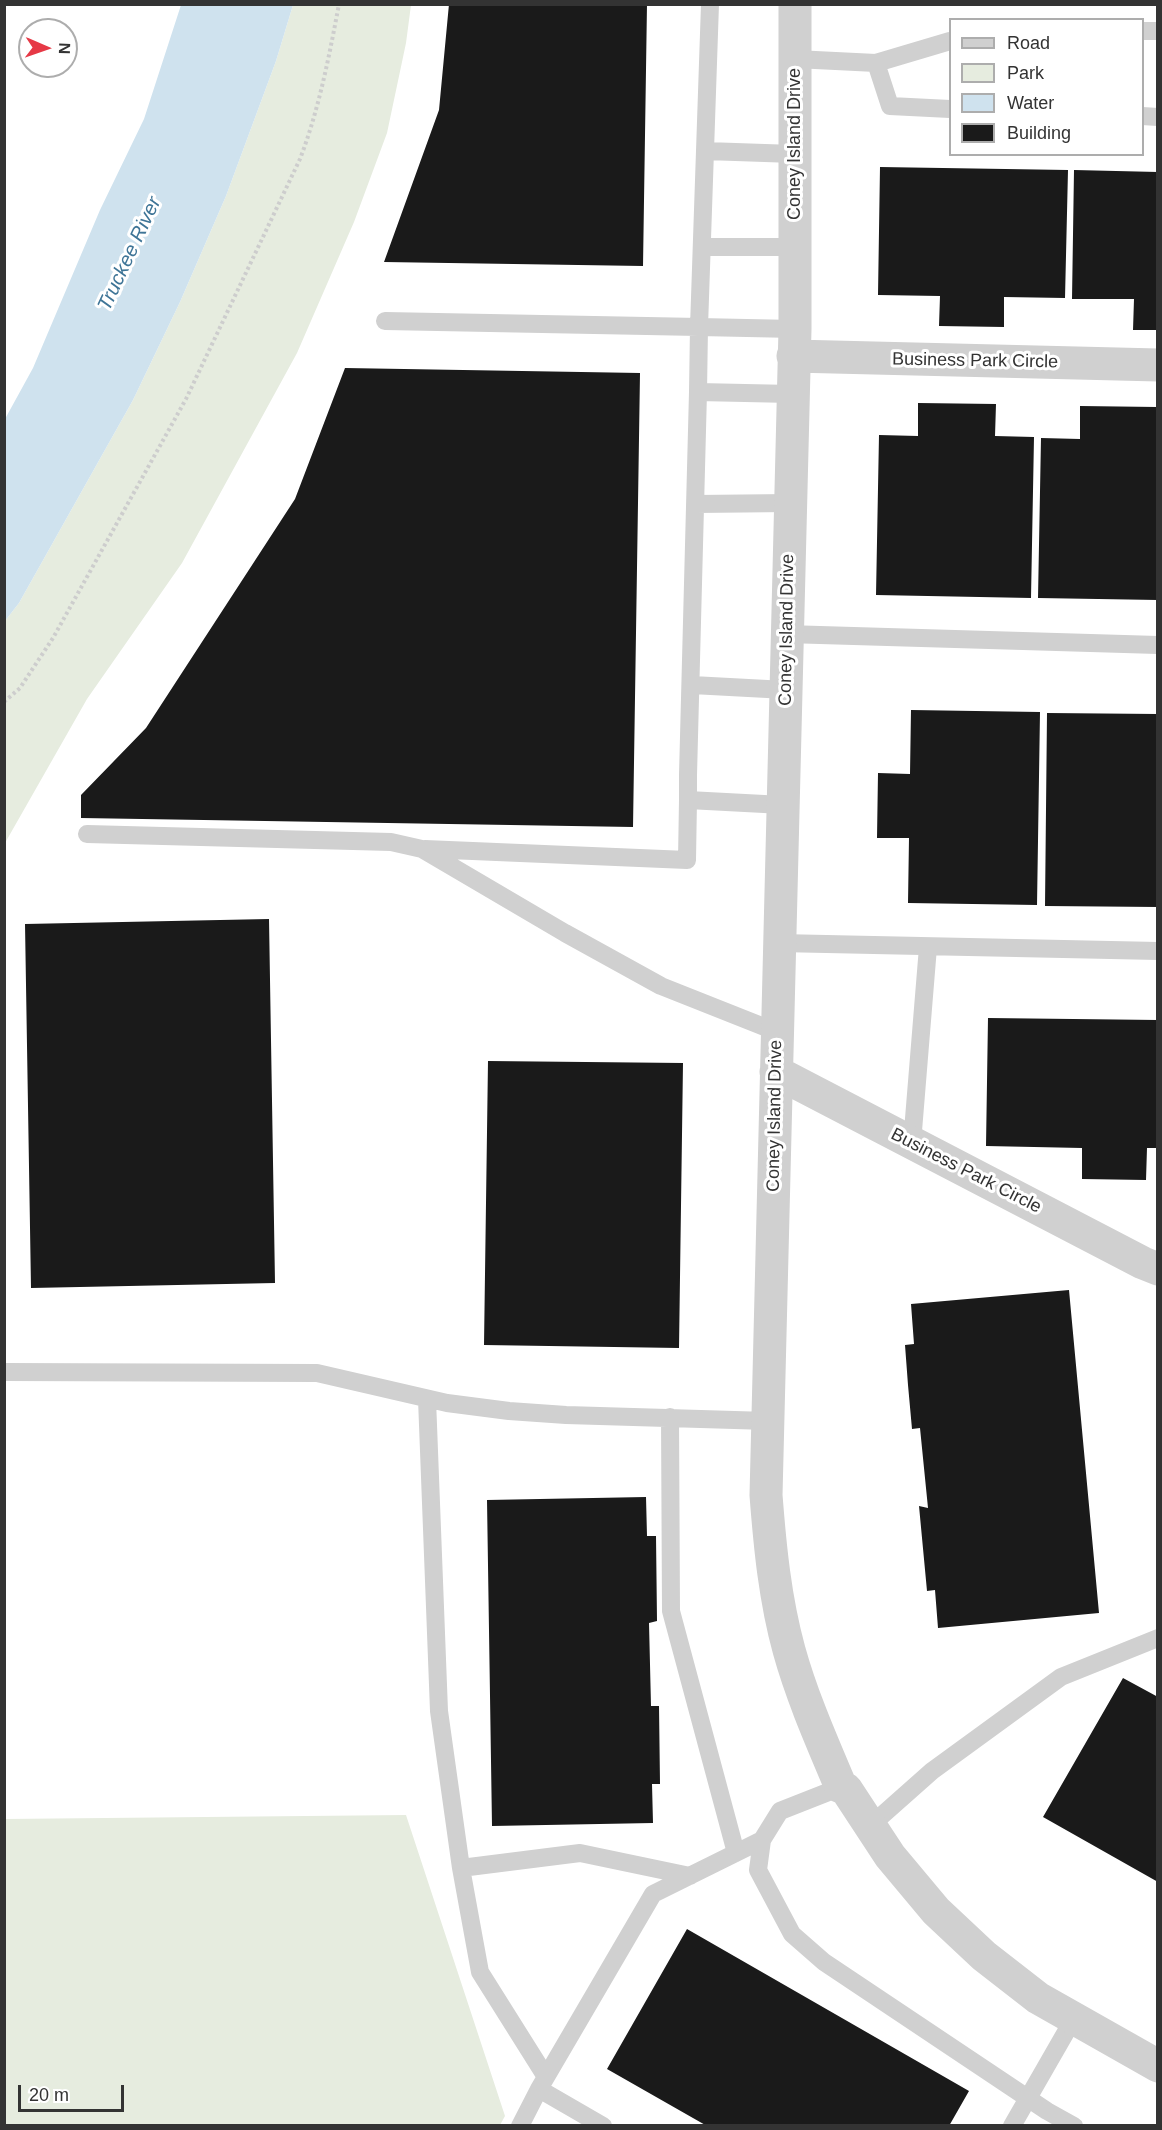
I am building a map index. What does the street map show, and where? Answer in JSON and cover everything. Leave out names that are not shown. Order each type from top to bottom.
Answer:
[{"type":"street","name":"Coney Island Drive","points":[[795,4],[794,343],[766,1495],[771,1566],[789,1649],[813,1721],[841,1787],[846,1789],[890,1856],[936,1911],[984,1956],[1038,1998],[1158,2066]]},
{"type":"street","name":"Business Park Circle","points":[[794,343],[1158,365]]},
{"type":"street","name":"Business Park Circle","points":[[776,1072],[1158,1269]]},
{"type":"lane","points":[[87,834],[391,843],[422,849],[687,860],[699,327],[710,4]]},
{"type":"lane","points":[[795,59],[876,63],[949,42]]},
{"type":"lane","points":[[876,63],[890,106],[949,109]]},
{"type":"lane","points":[[706,151],[794,154]]},
{"type":"lane","points":[[702,247],[795,247]]},
{"type":"lane","points":[[385,321],[699,327],[794,343]]},
{"type":"lane","points":[[698,392],[792,394]]},
{"type":"lane","points":[[696,504],[790,503]]},
{"type":"lane","points":[[786,634],[1158,645]]},
{"type":"lane","points":[[692,685],[786,690]]},
{"type":"lane","points":[[688,800],[783,805]]},
{"type":"lane","points":[[422,849],[661,987],[777,1032]]},
{"type":"lane","points":[[779,944],[1158,951]]},
{"type":"lane","points":[[912,1143],[928,947]]},
{"type":"lane","points":[[4,1372],[317,1373],[447,1403],[543,1413],[768,1420]]},
{"type":"lane","points":[[427,1399],[439,1711],[461,1868],[480,1972],[542,2083],[603,2126]]},
{"type":"lane","points":[[670,1417],[671,1611],[736,1853]]},
{"type":"lane","points":[[870,1826],[932,1771],[1061,1677],[1158,1638]]},
{"type":"lane","points":[[841,1787],[780,1811],[762,1840],[758,1870],[792,1934],[824,1962],[1047,2111],[1074,2126]]},
{"type":"lane","points":[[520,2126],[542,2083],[653,1894],[762,1840]]},
{"type":"lane","points":[[461,1868],[580,1853],[690,1876]]},
{"type":"lane","points":[[1012,2126],[1074,2018]]},
{"type":"path","points":[[4,702],[20,688],[53,638],[186,399],[300,159],[314,124],[339,4]]},
{"type":"green space","points":[[293,5],[411,5],[406,43],[387,133],[354,222],[297,353],[182,563],[87,699],[5,843],[5,621],[19,603],[133,400],[180,302],[226,196],[276,61]]},
{"type":"green space","points":[[406,1815],[505,2116],[500,2125],[5,2125],[5,1819]]},
{"type":"water","name":"Truckee River","points":[[181,5],[293,5],[276,61],[226,196],[180,302],[133,400],[19,603],[5,621],[5,419],[33,368],[100,210],[144,119]]},
{"type":"building","points":[[449,4],[647,4],[643,266],[384,262],[439,110]]},
{"type":"building","points":[[880,167],[1068,170],[1065,298],[1004,297],[1004,327],[939,326],[940,296],[878,295]]},
{"type":"building","points":[[1074,170],[1158,172],[1158,330],[1133,330],[1134,299],[1072,299]]},
{"type":"building","points":[[345,368],[640,373],[633,827],[81,818],[81,795],[146,728],[295,499]]},
{"type":"building","points":[[918,403],[996,404],[995,436],[1034,437],[1031,598],[876,595],[879,435],[918,436]]},
{"type":"building","points":[[1080,406],[1157,407],[1158,600],[1038,598],[1041,438],[1080,439]]},
{"type":"building","points":[[911,710],[1040,712],[1037,905],[908,903],[909,838],[877,838],[878,773],[910,774]]},
{"type":"building","points":[[1047,713],[1158,714],[1158,907],[1045,906]]},
{"type":"building","points":[[269,919],[275,1283],[31,1288],[25,924]]},
{"type":"building","points":[[988,1018],[1158,1020],[1158,1148],[1147,1148],[1146,1180],[1082,1179],[1082,1148],[986,1146]]},
{"type":"building","points":[[488,1061],[683,1063],[679,1348],[484,1345]]},
{"type":"building","points":[[1069,1290],[1099,1613],[938,1628],[935,1590],[927,1591],[919,1506],[928,1508],[920,1428],[912,1429],[908,1385],[905,1345],[914,1344],[911,1304]]},
{"type":"building","points":[[646,1497],[647,1536],[656,1536],[657,1621],[649,1623],[651,1706],[659,1706],[660,1784],[652,1784],[653,1823],[492,1826],[487,1500]]},
{"type":"building","points":[[1123,1678],[1158,1697],[1158,1882],[1043,1817]]},
{"type":"building","points":[[687,1929],[969,2091],[949,2126],[707,2126],[607,2069]]}]
